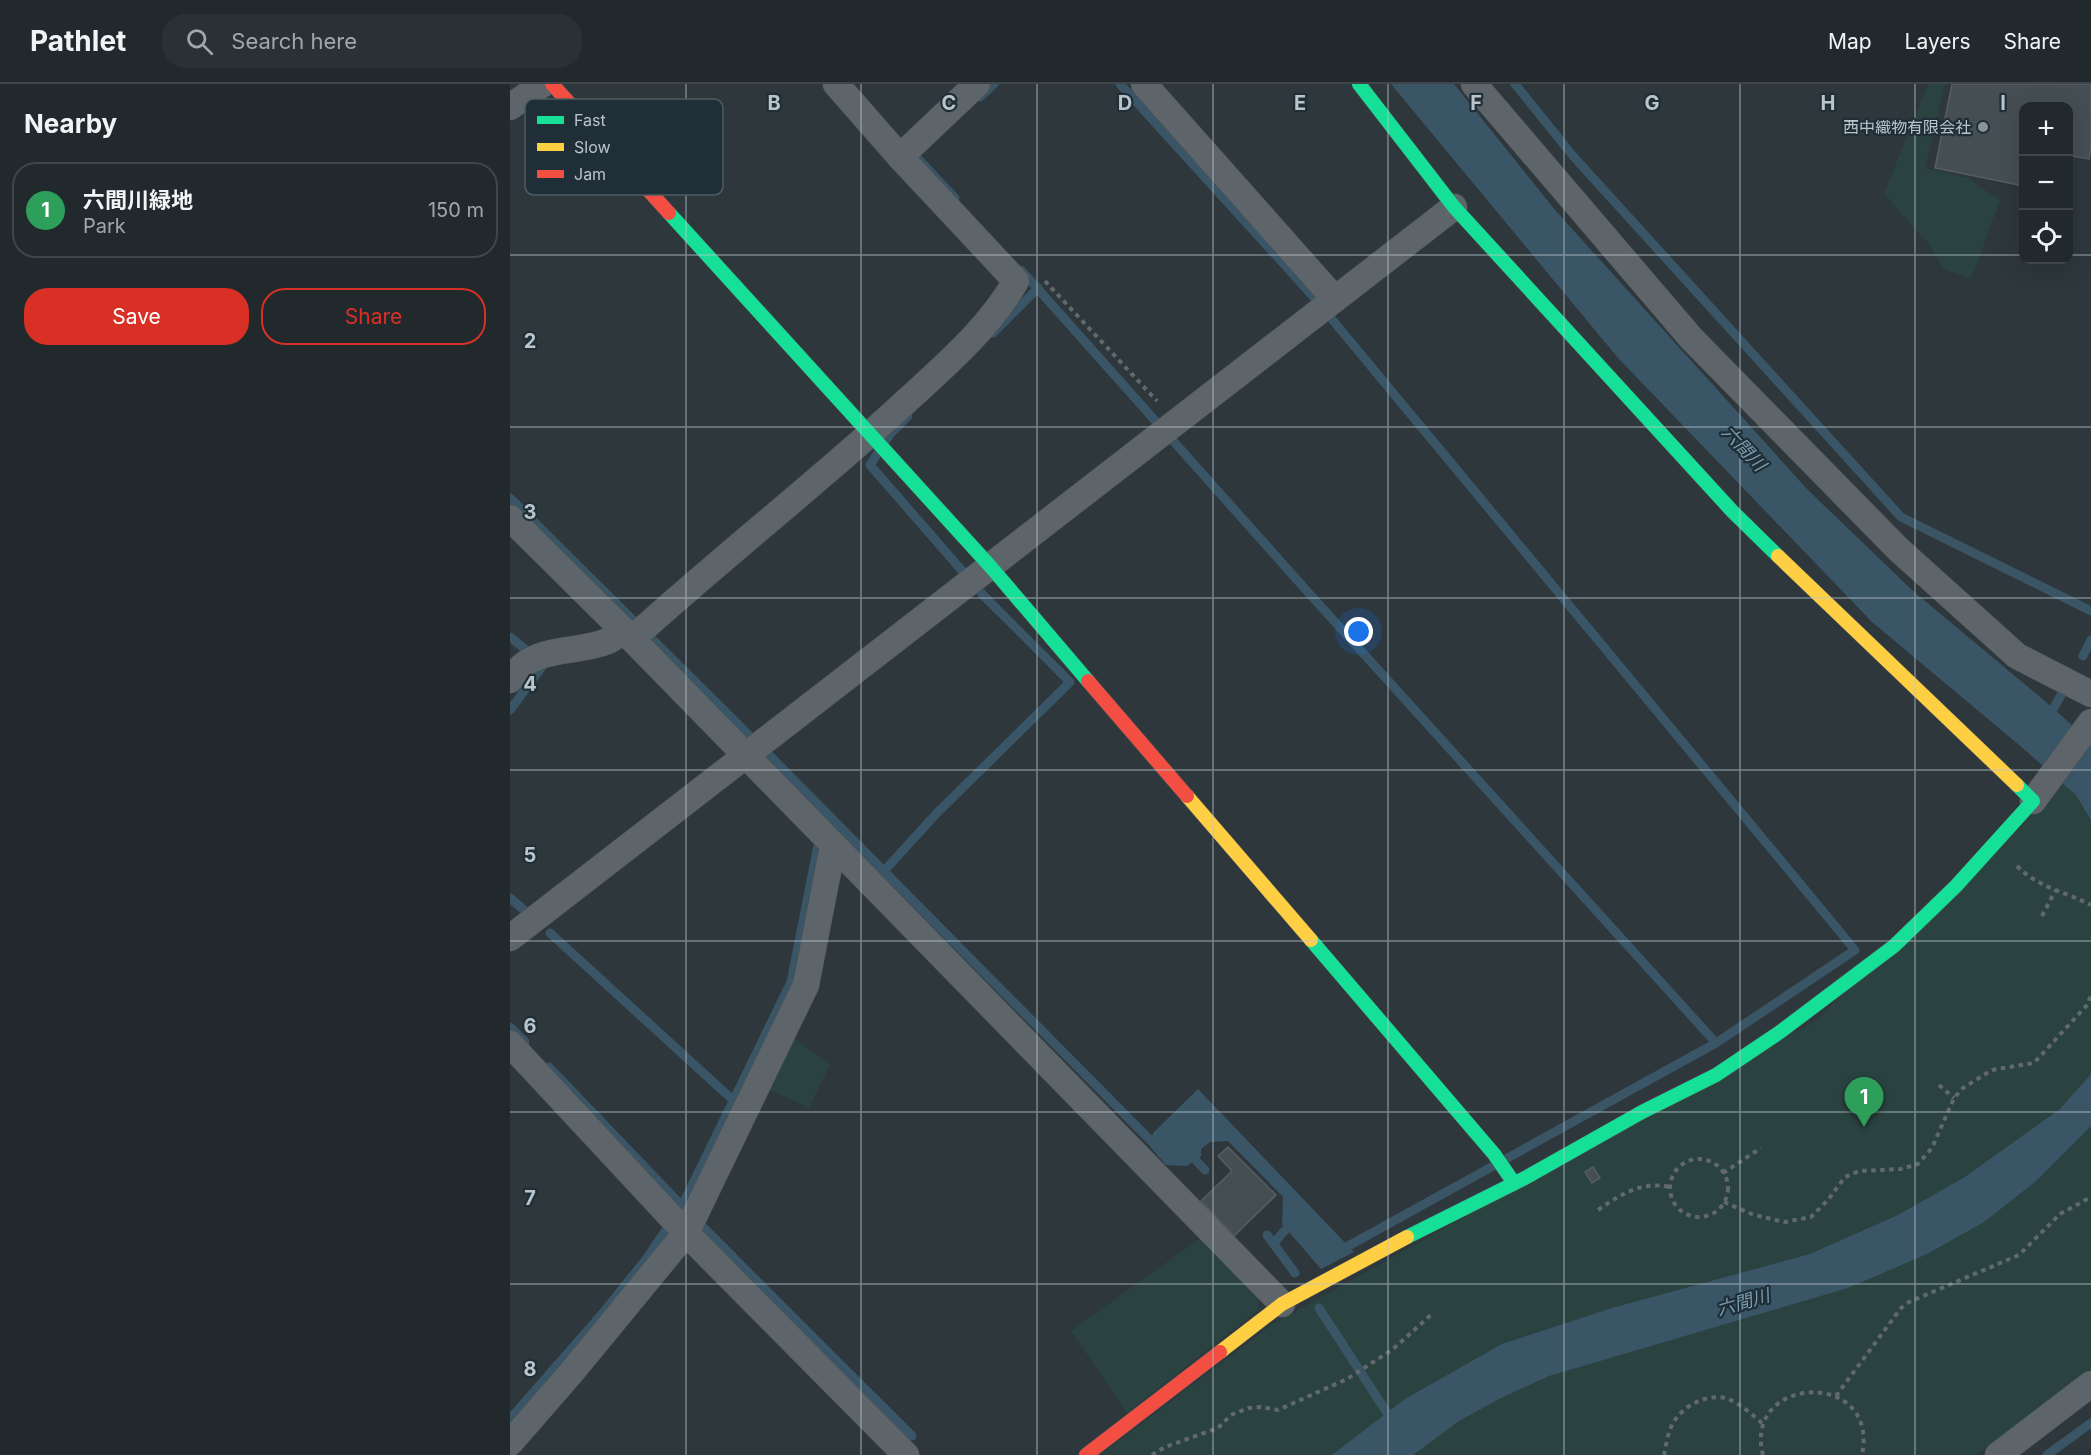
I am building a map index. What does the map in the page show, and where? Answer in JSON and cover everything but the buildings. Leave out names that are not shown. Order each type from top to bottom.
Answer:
[{"type":"street","points":[[510,107],[543,84]]},
{"type":"street","points":[[552,84],[566,99]]},
{"type":"street","points":[[510,680],[539,656],[589,647],[635,632],[877,442],[1003,304],[1016,281],[906,151],[836,84]]},
{"type":"street","points":[[906,151],[977,84]]},
{"type":"street","points":[[1144,84],[1326,305]]},
{"type":"street","points":[[1359,84],[1454,207],[1733,512],[2039,793]]},
{"type":"street","points":[[1474,84],[1691,338],[1898,549],[2017,656],[2091,694]]},
{"type":"street","points":[[653,195],[877,442],[976,577],[1494,1154],[1514,1184]]},
{"type":"street","points":[[510,938],[1454,207]]},
{"type":"street","points":[[510,518],[635,632],[755,749],[833,846],[1282,1304]]},
{"type":"street","points":[[1086,1455],[1282,1304],[1438,1221],[1514,1184],[1642,1112],[1716,1075],[1780,1032],[1894,946],[1956,886],[2039,793],[2091,722]]},
{"type":"street","points":[[510,1443],[571,1373],[684,1221],[806,985],[833,846]]},
{"type":"street","points":[[510,1044],[684,1221],[906,1455]]},
{"type":"street","points":[[1998,1455],[2091,1384]]},
{"type":"path","points":[[1036,279],[1043,279],[1167,428]]},
{"type":"path","points":[[1995,844],[2022,871],[2055,891],[2091,905]]},
{"type":"path","points":[[2042,916],[2055,891]]},
{"type":"path","points":[[1724,1202],[1754,1215],[1785,1222],[1811,1217],[1828,1200],[1845,1177],[1859,1171],[1901,1169],[1918,1164],[1932,1148],[1954,1098],[1963,1088],[1992,1070],[2034,1063],[2088,1004],[2091,994]]},
{"type":"path","points":[[1939,1085],[1954,1098]]},
{"type":"path","points":[[1723,1173],[1761,1148]]},
{"type":"path","points":[[1693,1160],[1711,1162],[1723,1173],[1727,1193],[1724,1202],[1710,1215],[1691,1216],[1675,1205],[1670,1187],[1677,1169],[1684,1164],[1693,1160]]},
{"type":"path","points":[[1598,1210],[1615,1198],[1637,1188],[1655,1184],[1670,1187]]},
{"type":"path","points":[[1836,1396],[1901,1308],[1909,1302],[2019,1255],[2060,1214],[2091,1197]]},
{"type":"path","points":[[1152,1455],[1165,1447],[1218,1428],[1232,1415],[1248,1408],[1261,1407],[1278,1410],[1347,1378],[1392,1350],[1433,1313]]},
{"type":"path","points":[[1763,1455],[1761,1441],[1764,1425],[1773,1409],[1794,1394],[1819,1391],[1836,1396],[1851,1408],[1861,1425],[1864,1444],[1862,1455]]},
{"type":"path","points":[[1664,1455],[1672,1424],[1683,1410],[1700,1399],[1725,1398],[1764,1425]]},
{"type":"green space","points":[[1928,84],[1945,84],[1925,168],[1967,178],[2000,200],[1971,279],[1944,269],[1928,243],[1884,194]]},
{"type":"green space","points":[[2091,738],[2091,1370],[1977,1455],[1100,1455],[1271,1325],[1817,1020]]},
{"type":"green space","points":[[790,1035],[830,1065],[809,1108],[765,1087]]},
{"type":"green space","points":[[1199,1239],[1255,1293],[1259,1300],[1258,1310],[1127,1413],[1071,1331]]},
{"type":"water","name":"六間川","points":[[1391,84],[1454,84],[1556,211],[1807,489],[1912,590],[2091,742],[2091,820],[2076,795],[1872,622],[1618,358]]},
{"type":"water","name":"六間川","points":[[2091,1074],[2091,1126],[2035,1182],[1984,1222],[1927,1254],[1848,1288],[1549,1376],[1459,1421],[1413,1455],[1332,1455],[1405,1399],[1502,1344],[1612,1308],[1810,1254],[1898,1215],[1965,1177],[2060,1109]]},
{"type":"water","points":[[1198,1089],[1354,1252],[1321,1269],[1282,1224],[1283,1197],[1228,1141],[1210,1142],[1201,1149],[1201,1156],[1187,1166],[1166,1165],[1150,1147],[1153,1133]]},
{"type":"waterway","points":[[980,97],[994,84]]},
{"type":"waterway","points":[[1120,84],[1311,294],[1855,950],[1716,1043],[1341,1250],[1339,1248]]},
{"type":"waterway","points":[[1515,84],[1573,156],[1901,517],[2091,611]]},
{"type":"waterway","points":[[909,149],[955,198]]},
{"type":"waterway","points":[[1021,270],[1306,590],[1716,1043]]},
{"type":"waterway","points":[[993,333],[1038,288]]},
{"type":"waterway","points":[[884,871],[936,814],[1070,682],[985,597],[870,465],[891,433],[908,416]]},
{"type":"waterway","points":[[510,498],[774,760],[1159,1149]]},
{"type":"waterway","points":[[510,637],[544,664],[510,710]]},
{"type":"waterway","points":[[2083,656],[2091,640]]},
{"type":"waterway","points":[[2049,717],[2062,693]]},
{"type":"waterway","points":[[510,1419],[602,1314],[647,1258],[682,1206],[791,982],[818,845]]},
{"type":"waterway","points":[[510,898],[523,909]]},
{"type":"waterway","points":[[550,933],[734,1101]]},
{"type":"waterway","points":[[510,1027],[525,1042]]},
{"type":"waterway","points":[[549,1067],[685,1209]]},
{"type":"waterway","points":[[1189,1153],[1205,1170]]},
{"type":"waterway","points":[[695,1219],[912,1436]]},
{"type":"waterway","points":[[1274,1243],[1293,1221]]},
{"type":"waterway","points":[[1267,1235],[1295,1273]]},
{"type":"waterway","points":[[1319,1308],[1393,1422]]},
{"type":"waterway","points":[[2047,1455],[2091,1423]]},
{"type":"traffic: fast","points":[[1359,84],[1454,207],[1733,512],[1778,556]]},
{"type":"traffic: fast","points":[[669,213],[990,566],[1088,681]]},
{"type":"traffic: fast","points":[[1407,1237],[1525,1178],[1642,1112],[1716,1075],[1780,1032],[1894,946],[1956,886],[2033,801],[2017,785]]},
{"type":"traffic: fast","points":[[1311,940],[1494,1154],[1514,1183]]},
{"type":"traffic: slow","points":[[1778,556],[2017,785]]},
{"type":"traffic: slow","points":[[1187,796],[1311,940]]},
{"type":"traffic: slow","points":[[1220,1352],[1282,1304],[1407,1237]]},
{"type":"traffic: jam","points":[[552,84],[566,99]]},
{"type":"traffic: jam","points":[[653,195],[669,213]]},
{"type":"traffic: jam","points":[[1088,681],[1187,796]]},
{"type":"traffic: jam","points":[[1086,1455],[1220,1352]]},
{"type":"place","name":"西中織物有限会社","points":[[1983,127]]},
{"type":"place","name":"六間川緑地","points":[[1864,1127]]}]
